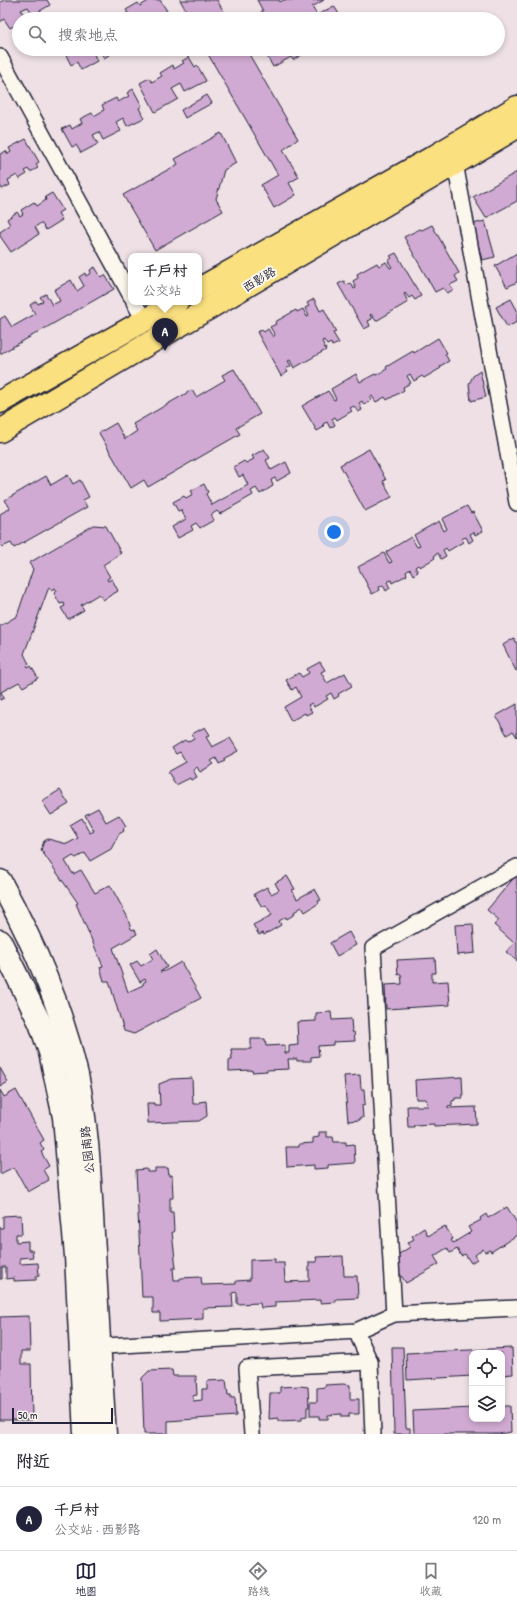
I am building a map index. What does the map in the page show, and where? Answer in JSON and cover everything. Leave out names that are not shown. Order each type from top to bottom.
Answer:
[{"type":"main road","name":"西影路","points":[[202,287],[435,156],[517,107]]},
{"type":"main road","name":"西影路","points":[[0,431],[517,127]]},
{"type":"main road","points":[[0,402],[139,311],[164,305]]},
{"type":"main road","name":"公园南路","points":[[0,881],[31,940],[44,970],[62,1020],[77,1075],[82,1100],[89,1165],[90,1347],[85,1434]]},
{"type":"main road","name":"公园南路","points":[[0,941],[40,1023],[50,1052],[57,1080],[68,1151],[76,1256],[105,1434]]},
{"type":"street","points":[[0,57],[128,291]]},
{"type":"street","points":[[455,163],[517,503]]},
{"type":"street","points":[[394,1314],[373,948],[517,867]]},
{"type":"street","points":[[90,1347],[356,1331],[394,1314],[517,1308]]},
{"type":"street","points":[[356,1331],[370,1362],[374,1434]]},
{"type":"street","points":[[252,1434],[247,1368],[370,1362]]},
{"type":"building","points":[[5,0],[47,0],[50,5],[38,12],[31,12],[28,7],[21,10],[22,12],[12,12],[12,27],[10,28],[4,19],[0,22],[0,2]]},
{"type":"building","points":[[150,0],[160,0],[167,11],[127,12],[126,10],[138,3],[140,6]]},
{"type":"building","points":[[180,0],[217,0],[224,12],[187,12]]},
{"type":"building","points":[[257,0],[279,0],[280,2],[283,0],[324,0],[312,7],[315,12],[261,12],[263,11]]},
{"type":"building","points":[[334,6],[338,12],[323,12]]},
{"type":"building","points":[[66,56],[95,56],[97,61],[81,70],[77,62],[71,65]]},
{"type":"building","points":[[209,56],[250,56],[298,139],[283,150],[299,177],[289,183],[296,195],[274,208],[261,185],[278,175]]},
{"type":"building","points":[[267,56],[300,56],[293,60],[291,57],[273,67]]},
{"type":"building","points":[[189,57],[195,67],[197,65],[206,81],[185,92],[181,84],[172,89],[178,99],[155,112],[140,83],[149,78],[152,82],[162,76],[160,73],[173,65],[174,69],[184,63],[182,61]]},
{"type":"building","points":[[133,89],[142,106],[139,108],[144,118],[127,126],[123,118],[116,122],[121,131],[103,140],[99,132],[93,135],[98,144],[81,153],[76,145],[72,147],[62,129],[70,125],[72,129],[82,123],[80,119],[92,113],[94,116],[104,110],[102,105],[116,98],[118,102],[129,96],[127,93]]},
{"type":"building","points":[[207,95],[212,103],[185,118],[181,110]]},
{"type":"building","points":[[221,133],[236,163],[224,170],[216,199],[223,211],[155,250],[123,195],[178,164],[175,159]]},
{"type":"building","points":[[26,139],[39,162],[36,164],[38,168],[30,172],[28,169],[25,171],[27,174],[19,179],[17,175],[8,180],[10,185],[2,189],[0,185],[0,154],[6,151],[8,154],[11,152],[9,148]]},
{"type":"building","points":[[517,172],[517,201],[486,218],[473,197]]},
{"type":"building","points":[[52,193],[63,210],[58,213],[62,220],[46,230],[41,223],[35,227],[39,234],[11,252],[0,236],[0,232],[10,225],[7,219],[17,212],[20,216],[23,214],[21,210],[34,202],[37,206],[46,200],[45,197]]},
{"type":"building","points":[[485,221],[495,257],[482,260],[473,224]]},
{"type":"building","points":[[432,225],[459,273],[455,276],[458,281],[450,285],[453,290],[447,293],[443,288],[435,292],[404,237]]},
{"type":"building","points":[[396,253],[421,296],[415,300],[412,296],[409,298],[405,293],[404,294],[408,302],[376,321],[371,314],[372,319],[368,321],[370,326],[364,329],[338,284],[344,281],[346,285],[351,283],[354,289],[356,288],[353,281],[358,278],[357,274],[377,263],[379,266],[386,262],[390,268],[392,267],[388,261],[392,258],[390,256]]},
{"type":"building","points":[[517,253],[517,282],[507,287],[495,266]]},
{"type":"building","points":[[95,267],[101,277],[105,275],[114,289],[0,354],[0,319],[5,316],[12,327],[35,314],[30,305],[36,301],[38,304],[43,301],[40,297],[46,294],[52,305],[60,301],[54,290],[71,280],[77,291],[84,286],[79,277],[85,273],[86,276],[91,273],[90,270]]},
{"type":"building","points":[[314,299],[320,311],[324,309],[336,332],[333,333],[339,343],[332,346],[331,343],[327,345],[324,340],[322,341],[326,350],[294,368],[290,360],[288,361],[291,366],[286,369],[288,372],[281,376],[257,332],[262,330],[264,332],[268,329],[273,337],[275,335],[270,327],[276,324],[275,322],[296,310],[297,312],[303,309],[307,317],[309,316],[305,308],[309,306],[307,303]]},
{"type":"building","points":[[511,299],[517,310],[517,322],[507,327],[496,307]]},
{"type":"building","points":[[438,338],[447,353],[445,354],[449,361],[440,366],[441,368],[424,378],[422,376],[414,381],[410,374],[407,376],[411,383],[403,387],[404,390],[387,400],[385,397],[376,402],[372,396],[370,397],[372,400],[364,405],[362,401],[359,403],[362,410],[358,412],[354,406],[350,408],[352,411],[337,420],[335,417],[332,419],[335,425],[330,428],[327,422],[323,424],[324,427],[317,431],[302,406],[328,391],[334,400],[336,399],[331,389],[356,374],[360,382],[375,374],[376,375],[387,369],[386,367],[413,351],[414,353]]},
{"type":"building","points":[[234,369],[260,414],[236,428],[240,434],[148,487],[144,480],[131,488],[99,433],[116,423],[125,439],[137,431],[133,424],[192,390],[196,397],[225,380],[222,375]]},
{"type":"building","points":[[480,371],[486,397],[471,401],[469,384],[473,376]]},
{"type":"building","points":[[264,449],[270,458],[266,460],[271,470],[286,462],[291,473],[277,481],[275,478],[271,480],[273,486],[260,494],[256,488],[251,491],[253,495],[220,514],[217,511],[211,515],[214,520],[200,528],[196,523],[191,526],[193,530],[178,538],[172,527],[186,519],[181,510],[178,511],[173,502],[184,496],[186,498],[193,494],[191,491],[204,484],[208,492],[206,494],[212,505],[248,485],[243,475],[239,477],[234,467],[244,461],[246,463],[254,459],[252,456]]},
{"type":"building","points":[[369,449],[386,480],[383,481],[392,497],[365,511],[340,465]]},
{"type":"building","points":[[68,475],[73,484],[80,480],[89,497],[83,500],[87,507],[14,548],[11,543],[2,547],[0,544],[0,514],[10,508],[5,500],[46,476],[51,485]]},
{"type":"building","points":[[467,506],[471,513],[473,512],[483,531],[475,535],[474,532],[470,534],[473,540],[469,543],[466,537],[461,539],[463,542],[448,551],[446,548],[443,550],[446,556],[441,559],[438,553],[434,556],[435,558],[420,567],[418,565],[415,567],[418,572],[413,575],[410,569],[406,572],[407,575],[392,583],[391,580],[387,582],[390,588],[386,591],[383,585],[379,587],[380,590],[372,594],[358,567],[384,553],[389,563],[392,562],[386,552],[411,537],[417,547],[420,546],[414,535],[439,521],[444,531],[447,529],[442,519]]},
{"type":"building","points":[[94,525],[106,526],[121,553],[103,565],[110,577],[107,579],[108,581],[112,579],[118,591],[103,600],[99,594],[81,605],[84,610],[68,619],[61,608],[65,606],[64,603],[60,604],[54,593],[57,591],[55,588],[51,590],[49,587],[24,654],[29,664],[27,666],[28,668],[31,666],[38,678],[23,687],[19,682],[1,692],[4,698],[0,700],[0,626],[17,616],[33,569],[29,563]]},
{"type":"building","points":[[514,638],[517,644],[516,671],[503,645]]},
{"type":"building","points":[[320,662],[325,670],[321,672],[327,683],[345,673],[352,686],[338,694],[339,696],[334,699],[331,693],[326,696],[328,699],[314,707],[312,703],[308,705],[312,712],[306,715],[305,713],[291,721],[284,707],[301,697],[296,687],[292,690],[286,680],[299,673],[302,677],[309,673],[307,669]]},
{"type":"building","points":[[517,704],[517,737],[513,731],[507,735],[496,716]]},
{"type":"building","points":[[205,727],[210,735],[206,737],[212,747],[230,738],[238,751],[223,759],[225,761],[219,764],[216,758],[211,761],[214,764],[200,772],[197,767],[193,770],[197,777],[191,780],[190,778],[176,785],[168,772],[186,762],[180,752],[176,754],[172,748],[185,740],[187,742],[194,738],[192,734]]},
{"type":"building","points":[[60,790],[69,804],[51,815],[42,801]]},
{"type":"building","points":[[98,808],[106,822],[119,815],[126,826],[123,828],[124,831],[119,834],[111,849],[90,861],[85,853],[76,858],[73,856],[65,861],[73,874],[81,870],[95,893],[110,885],[127,916],[131,929],[135,930],[137,934],[113,948],[128,992],[143,985],[146,981],[145,979],[140,982],[130,965],[137,961],[141,966],[153,959],[150,954],[157,949],[167,967],[160,972],[165,971],[181,962],[201,998],[134,1034],[124,1031],[109,981],[104,981],[100,967],[103,966],[76,904],[78,903],[41,850],[44,841],[48,839],[67,844],[78,838],[70,825],[82,818],[90,833],[94,831],[85,815]]},
{"type":"building","points":[[517,874],[517,961],[506,952],[514,943],[494,925],[499,920],[487,910]]},
{"type":"building","points":[[287,876],[295,889],[292,890],[297,899],[315,889],[321,900],[305,912],[302,907],[287,919],[286,917],[279,921],[281,925],[264,935],[263,933],[259,935],[253,925],[272,915],[266,905],[262,907],[254,894],[267,887],[271,894],[279,890],[275,883]]},
{"type":"building","points":[[473,924],[475,953],[457,955],[455,925]]},
{"type":"building","points":[[349,932],[356,945],[337,956],[330,943]]},
{"type":"building","points":[[435,958],[436,973],[432,973],[432,982],[448,981],[450,1005],[386,1009],[385,985],[402,984],[401,974],[398,975],[397,960]]},
{"type":"building","points":[[331,1012],[332,1020],[351,1019],[352,1032],[354,1032],[355,1041],[333,1042],[333,1045],[318,1046],[319,1056],[311,1057],[311,1061],[297,1061],[297,1059],[288,1059],[289,1069],[252,1072],[252,1070],[229,1071],[229,1060],[232,1060],[231,1049],[251,1049],[251,1039],[265,1039],[266,1046],[285,1045],[285,1053],[289,1053],[289,1046],[298,1045],[297,1022],[316,1021],[316,1013]]},
{"type":"building","points":[[0,1068],[8,1082],[0,1087]]},
{"type":"building","points":[[360,1075],[361,1089],[364,1089],[365,1104],[362,1105],[363,1118],[360,1118],[360,1120],[348,1121],[344,1076]]},
{"type":"building","points":[[462,1077],[463,1098],[455,1098],[455,1100],[452,1101],[452,1105],[448,1106],[448,1108],[476,1107],[477,1124],[434,1126],[434,1124],[414,1125],[414,1127],[408,1127],[407,1106],[428,1106],[426,1099],[416,1099],[415,1080]]},
{"type":"building","points":[[192,1078],[193,1104],[199,1104],[199,1102],[206,1101],[207,1116],[199,1121],[148,1123],[147,1103],[160,1105],[159,1084],[172,1079]]},
{"type":"building","points":[[0,1090],[4,1097],[16,1090],[44,1140],[40,1143],[44,1150],[41,1152],[49,1166],[43,1170],[49,1180],[28,1192],[14,1167],[0,1174]]},
{"type":"building","points":[[319,1132],[327,1132],[327,1137],[333,1137],[334,1142],[346,1142],[346,1145],[354,1144],[355,1163],[328,1165],[328,1168],[314,1169],[314,1165],[287,1167],[286,1147],[299,1147],[299,1144],[313,1143],[313,1138],[319,1137]]},
{"type":"building","points":[[155,1168],[168,1168],[169,1176],[172,1175],[173,1198],[170,1198],[170,1212],[173,1212],[174,1232],[172,1232],[176,1268],[173,1268],[174,1280],[180,1280],[180,1278],[201,1277],[202,1285],[236,1284],[236,1281],[250,1280],[250,1260],[275,1259],[275,1263],[284,1263],[285,1282],[309,1281],[309,1262],[317,1262],[316,1257],[343,1256],[344,1276],[357,1276],[358,1298],[336,1299],[336,1302],[320,1303],[320,1300],[275,1302],[275,1307],[261,1308],[260,1303],[237,1304],[237,1292],[232,1293],[233,1307],[203,1308],[203,1319],[160,1321],[160,1313],[153,1313],[153,1297],[142,1297],[136,1170],[147,1169],[147,1172],[155,1172]]},
{"type":"building","points":[[507,1207],[517,1223],[517,1235],[491,1252],[490,1250],[485,1252],[483,1249],[475,1255],[477,1259],[471,1263],[465,1254],[461,1256],[457,1249],[450,1253],[447,1248],[434,1256],[439,1264],[406,1283],[398,1271],[400,1270],[393,1258],[410,1247],[407,1243],[414,1239],[412,1236],[424,1228],[428,1236],[445,1226],[453,1239],[451,1240],[453,1243],[471,1232],[468,1227],[481,1220],[480,1218],[486,1214],[488,1218]]},
{"type":"building","points":[[21,1215],[22,1234],[16,1234],[16,1242],[28,1241],[28,1250],[32,1250],[33,1257],[20,1258],[20,1264],[38,1263],[39,1276],[36,1276],[36,1280],[14,1281],[14,1278],[6,1279],[6,1267],[2,1267],[2,1279],[0,1279],[0,1228],[3,1228],[3,1216]]},
{"type":"building","points":[[29,1316],[30,1351],[21,1351],[21,1364],[31,1364],[32,1420],[0,1420],[0,1317]]},
{"type":"building","points":[[392,1347],[403,1347],[406,1428],[410,1428],[410,1434],[394,1434]]},
{"type":"building","points":[[512,1348],[513,1374],[505,1375],[505,1350],[470,1350]]},
{"type":"building","points":[[469,1350],[469,1376],[407,1380],[406,1353]]},
{"type":"building","points":[[172,1370],[173,1376],[196,1376],[197,1395],[192,1396],[193,1401],[202,1400],[202,1389],[207,1389],[207,1381],[226,1380],[228,1395],[231,1395],[231,1398],[235,1398],[236,1416],[168,1421],[168,1434],[144,1434],[142,1378],[149,1371]]},
{"type":"building","points":[[325,1385],[350,1385],[350,1399],[359,1399],[359,1414],[349,1414],[349,1417],[341,1417],[341,1414],[328,1415],[328,1419],[319,1419],[319,1416],[310,1416],[310,1402],[317,1402],[317,1388],[325,1387]]},
{"type":"building","points":[[280,1387],[308,1387],[309,1407],[307,1407],[307,1416],[302,1417],[302,1420],[278,1421],[278,1418],[269,1419],[270,1393],[280,1393]]},
{"type":"building","points":[[505,1406],[510,1406],[511,1432],[499,1434],[414,1434],[413,1411],[469,1408],[469,1422],[505,1422]]},
{"type":"place","name":"千户村","points":[[165,351]]}]
